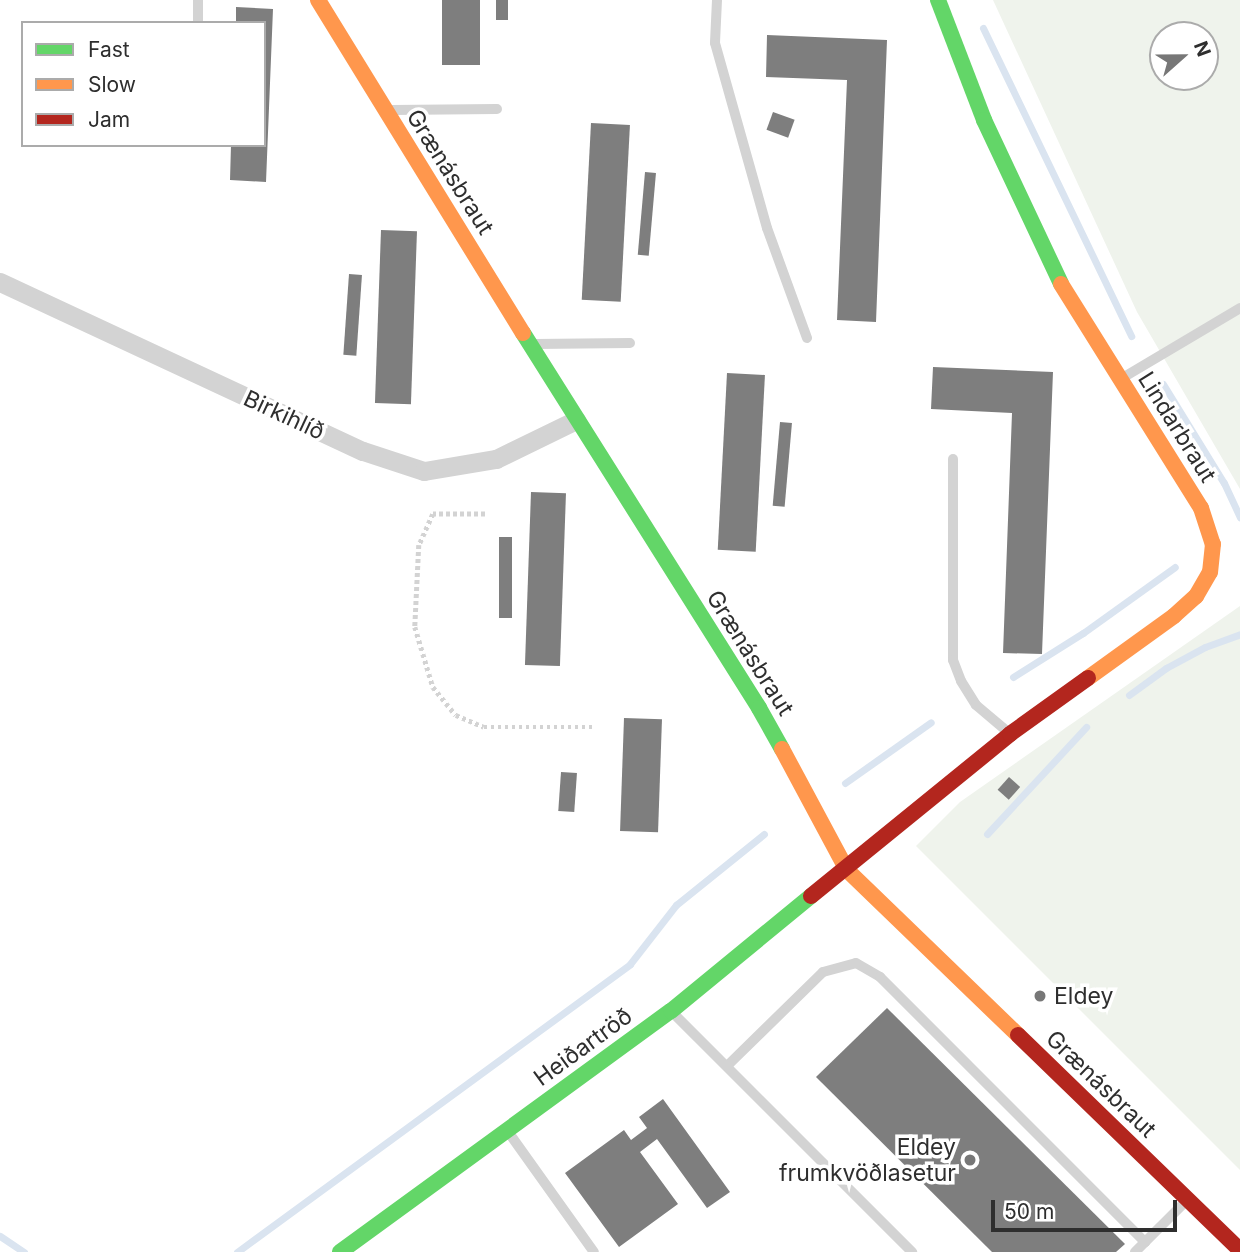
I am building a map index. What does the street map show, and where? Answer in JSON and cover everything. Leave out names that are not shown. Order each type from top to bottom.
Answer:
[{"type":"street","name":"Grænásbraut","points":[[318,0],[576,420],[759,709],[847,870],[1240,1250]]},
{"type":"street","name":"Lindarbraut","points":[[847,870],[1010,734],[1174,616],[1196,596],[1210,572],[1213,544],[1201,508],[1053,271],[984,120],[938,0]]},
{"type":"street","name":"Birkihlíð","points":[[0,282],[363,451],[424,471],[496,459],[576,420]]},
{"type":"street","name":"Heiðartröð","points":[[340,1252],[671,1011],[847,870]]},
{"type":"lane","points":[[198,0],[198,21]]},
{"type":"lane","points":[[717,0],[715,43],[767,228],[807,338]]},
{"type":"lane","points":[[384,110],[498,109]]},
{"type":"lane","points":[[1120,379],[1240,308]]},
{"type":"lane","points":[[531,344],[630,343]]},
{"type":"lane","points":[[953,460],[953,660],[976,705],[1010,734]]},
{"type":"lane","points":[[727,1066],[823,972],[856,963],[880,977],[1145,1242]]},
{"type":"lane","points":[[671,1011],[912,1252]]},
{"type":"lane","points":[[507,1130],[594,1252]]},
{"type":"lane","points":[[1135,1252],[1187,1200]]},
{"type":"path","points":[[485,514],[433,514],[419,545],[415,627],[433,687],[456,715],[484,727],[594,727]]},
{"type":"shaded area","points":[[993,0],[1240,0],[1240,489],[1137,312]]},
{"type":"shaded area","points":[[1240,606],[1240,1170],[916,846],[960,802]]},
{"type":"building","points":[[442,0],[480,0],[480,65],[442,65]]},
{"type":"building","points":[[496,0],[508,0],[508,20],[496,20]]},
{"type":"building","points":[[236,7],[273,9],[266,182],[230,180],[231,147],[266,147],[266,21],[236,21]]},
{"type":"building","points":[[767,35],[887,40],[876,322],[837,320],[847,80],[766,77]]},
{"type":"building","points":[[773,112],[795,120],[788,138],[767,130]]},
{"type":"building","points":[[591,123],[630,125],[621,302],[582,300]]},
{"type":"building","points":[[645,172],[656,173],[649,256],[638,255]]},
{"type":"building","points":[[381,230],[417,231],[411,404],[375,403]]},
{"type":"building","points":[[349,274],[362,275],[356,356],[343,355]]},
{"type":"building","points":[[933,367],[1053,372],[1042,654],[1003,653],[1012,413],[931,409]]},
{"type":"building","points":[[727,373],[765,375],[756,552],[718,550]]},
{"type":"building","points":[[780,422],[792,423],[785,507],[773,506]]},
{"type":"building","points":[[531,492],[566,493],[560,666],[525,665]]},
{"type":"building","points":[[499,537],[512,537],[512,618],[499,618]]},
{"type":"building","points":[[624,718],[662,719],[658,832],[620,831]]},
{"type":"building","points":[[561,772],[577,773],[574,812],[558,811]]},
{"type":"building","points":[[1009,777],[1020,787],[1009,800],[998,790]]},
{"type":"building","name":"Eldey frumkvöðlasetur","points":[[887,1008],[1125,1244],[1116,1252],[992,1252],[816,1077]]},
{"type":"building","points":[[663,1099],[730,1192],[707,1208],[657,1139],[640,1152],[678,1204],[619,1247],[565,1173],[624,1130],[631,1140],[647,1128],[639,1117]]},
{"type":"waterway","points":[[983,28],[1131,336]]},
{"type":"waterway","points":[[1163,384],[1224,483],[1240,518]]},
{"type":"waterway","points":[[1013,677],[1083,633],[1175,567]]},
{"type":"waterway","points":[[1129,695],[1166,668],[1205,647],[1240,634]]},
{"type":"waterway","points":[[845,783],[931,722]]},
{"type":"waterway","points":[[987,834],[1086,727]]},
{"type":"waterway","points":[[237,1252],[630,964],[676,905],[764,834]]},
{"type":"waterway","points":[[0,1236],[24,1252]]},
{"type":"traffic: fast","points":[[938,0],[984,120],[1061,284]]},
{"type":"traffic: fast","points":[[523,333],[759,708],[782,749]]},
{"type":"traffic: fast","points":[[340,1252],[671,1011],[811,896]]},
{"type":"traffic: slow","points":[[318,0],[523,333]]},
{"type":"traffic: slow","points":[[1061,284],[1201,508],[1213,544],[1210,572],[1196,596],[1174,616],[1088,678]]},
{"type":"traffic: slow","points":[[782,749],[847,870],[1018,1035]]},
{"type":"traffic: jam","points":[[811,896],[1010,734],[1088,678]]},
{"type":"traffic: jam","points":[[1018,1035],[1240,1250]]},
{"type":"place","name":"Eldey","points":[[1040,996]]},
{"type":"place","name":"Eldey frumkvöðlasetur","points":[[970,1160]]}]
